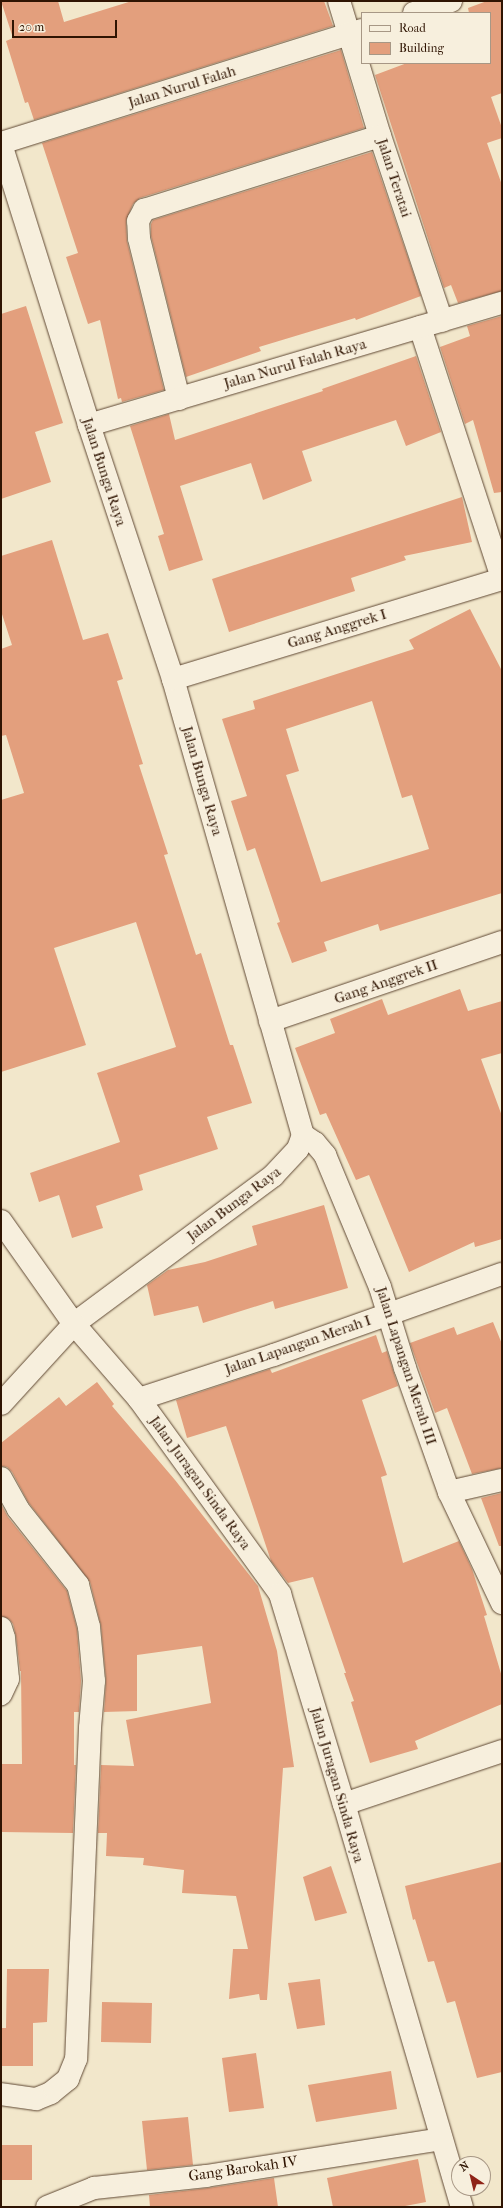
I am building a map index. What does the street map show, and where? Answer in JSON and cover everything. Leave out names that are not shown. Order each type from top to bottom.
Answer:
[{"type":"street","name":"Jalan Teratai","points":[[339,1],[356,32],[361,54]]},
{"type":"street","points":[[417,12],[451,1]]},
{"type":"street","name":"Jalan Nurul Falah","points":[[1,144],[356,32]]},
{"type":"street","name":"Jalan Teratai","points":[[363,64],[380,136],[442,321]]},
{"type":"street","points":[[179,399],[139,238],[138,222],[144,210],[380,136]]},
{"type":"street","name":"Jalan Bunga Raya","points":[[1,144],[88,425],[173,679],[303,1135],[298,1149],[273,1176],[74,1324],[1,1404]]},
{"type":"street","name":"Jalan Nurul Falah Raya","points":[[88,425],[502,303]]},
{"type":"street","points":[[420,327],[502,579]]},
{"type":"street","name":"Gang Anggrek I","points":[[173,679],[502,579]]},
{"type":"street","name":"Gang Anggrek II","points":[[270,1021],[502,942]]},
{"type":"street","name":"Jalan Lapangan Merah III","points":[[303,1135],[315,1143],[325,1156],[380,1286],[388,1314],[449,1492],[502,1603]]},
{"type":"street","name":"Jalan Juragan Sinda Raya","points":[[1,1222],[74,1324],[139,1399],[280,1594],[344,1804],[441,2140],[462,2207]]},
{"type":"street","name":"Jalan Lapangan Merah I","points":[[139,1399],[274,1355],[502,1274]]},
{"type":"street","points":[[1,1478],[18,1509],[78,1585],[89,1627],[94,1681],[90,1728],[76,2059],[68,2079],[51,2093],[36,2099],[1,2094]]},
{"type":"street","points":[[449,1492],[502,1480]]},
{"type":"street","points":[[1,1628],[4,1638],[8,1679],[1,1694]]},
{"type":"street","points":[[344,1804],[502,1751]]},
{"type":"street","name":"Gang Barokah IV","points":[[47,2207],[94,2188],[206,2176],[441,2140]]},
{"type":"building","points":[[1,1],[58,1],[64,22],[132,1],[324,1],[333,26],[34,120],[28,102],[25,103],[6,41],[13,38]]},
{"type":"building","points":[[487,1],[502,1],[502,93],[491,97],[502,128],[502,138],[487,143],[502,185],[502,291],[458,303],[451,285],[444,288],[375,75],[404,64],[491,64],[491,12],[469,12],[468,8]]},
{"type":"building","points":[[341,50],[364,128],[140,198],[133,204],[126,221],[127,241],[164,390],[122,402],[121,398],[118,399],[100,320],[88,324],[66,257],[78,253],[42,143]]},
{"type":"building","points":[[372,152],[421,296],[356,320],[355,318],[259,347],[261,351],[186,377],[151,236],[151,224],[153,220]]},
{"type":"building","points":[[26,306],[63,423],[35,432],[51,482],[1,499],[1,314]]},
{"type":"building","points":[[502,316],[502,492],[494,493],[473,420],[465,424],[440,347],[470,336],[467,326]]},
{"type":"building","points":[[416,356],[441,432],[406,446],[396,420],[302,451],[312,481],[263,500],[251,463],[180,486],[203,560],[169,571],[158,536],[164,534],[130,426],[169,414],[175,440],[323,391],[322,389]]},
{"type":"building","points":[[462,497],[472,542],[404,556],[406,560],[351,578],[355,591],[229,632],[212,579]]},
{"type":"building","points":[[52,540],[83,640],[108,633],[123,679],[117,681],[143,764],[139,765],[168,854],[164,855],[196,955],[201,953],[230,1045],[233,1045],[252,1103],[207,1117],[218,1149],[139,1175],[143,1190],[96,1206],[103,1228],[72,1238],[59,1195],[39,1202],[30,1173],[120,1142],[97,1073],[176,1047],[136,922],[54,948],[86,1045],[1,1072],[1,800],[24,793],[6,735],[1,736],[1,649],[12,645],[1,611],[1,556]]},
{"type":"building","points":[[470,609],[502,671],[502,893],[380,931],[378,924],[324,942],[327,951],[292,963],[277,923],[280,922],[255,848],[247,851],[231,801],[247,796],[222,719],[255,709],[253,701],[414,649],[409,640]],"holes":[[[372,701],[402,798],[412,795],[429,849],[321,882],[286,775],[299,771],[286,729]]]},
{"type":"building","points":[[460,989],[468,1011],[502,1001],[502,1053],[481,1059],[502,1116],[502,1239],[475,1247],[474,1242],[409,1272],[369,1175],[356,1180],[326,1113],[320,1115],[295,1048],[335,1033],[330,1019],[382,999],[388,1015]]},
{"type":"building","points":[[324,1205],[348,1288],[275,1309],[273,1301],[203,1323],[198,1306],[154,1316],[147,1285],[168,1270],[205,1262],[257,1245],[252,1226]]},
{"type":"building","points":[[493,1322],[502,1344],[502,1468],[472,1474],[447,1408],[435,1413],[410,1343],[454,1327],[457,1335]]},
{"type":"building","points":[[376,1335],[382,1353],[387,1351],[398,1386],[362,1400],[387,1475],[381,1477],[403,1563],[459,1541],[472,1569],[487,1615],[484,1616],[502,1677],[502,1704],[415,1741],[418,1749],[370,1763],[351,1702],[354,1701],[344,1673],[346,1673],[313,1577],[288,1583],[271,1561],[226,1426],[187,1438],[176,1400],[270,1369],[272,1373]]},
{"type":"building","points":[[97,1382],[114,1404],[112,1406],[175,1480],[258,1586],[277,1651],[294,1767],[283,1768],[267,2000],[260,2000],[259,1994],[229,1999],[233,1949],[248,1949],[236,1896],[182,1893],[184,1870],[143,1865],[144,1858],[106,1856],[107,1833],[98,1833],[101,1765],[134,1766],[126,1720],[211,1703],[202,1646],[137,1655],[137,1711],[104,1712],[106,1680],[101,1626],[90,1582],[28,1502],[12,1472],[7,1467],[1,1466],[1,1443],[59,1397],[66,1406]]},
{"type":"building","points":[[502,1493],[502,1546],[499,1546],[481,1498]]},
{"type":"building","points":[[1,1504],[8,1517],[67,1591],[77,1629],[81,1681],[79,1712],[74,1712],[74,1765],[76,1765],[73,1833],[1,1832],[1,1764],[22,1764],[21,1671],[13,1624],[9,1619],[1,1616]]},
{"type":"building","points":[[502,1862],[502,2072],[477,2078],[455,2001],[447,2003],[434,1961],[428,1962],[415,1919],[413,1920],[405,1886]]},
{"type":"building","points":[[331,1866],[347,1913],[315,1921],[303,1877]]},
{"type":"building","points":[[7,1969],[49,1969],[47,2022],[33,2023],[33,2066],[2,2066],[2,2028],[6,2028]]},
{"type":"building","points":[[320,1979],[325,2025],[297,2029],[288,1983]]},
{"type":"building","points":[[102,2002],[152,2003],[151,2043],[101,2042]]},
{"type":"building","points":[[256,2053],[264,2108],[229,2112],[222,2058]]},
{"type":"building","points":[[391,2071],[397,2109],[316,2122],[308,2085]]},
{"type":"building","points":[[188,2117],[193,2165],[147,2170],[142,2121]]},
{"type":"building","points":[[1,2145],[32,2145],[32,2180],[1,2180]]},
{"type":"building","points":[[418,2159],[426,2202],[400,2207],[333,2207],[327,2178]]},
{"type":"building","points":[[274,2178],[278,2207],[150,2207],[149,2195]]}]
